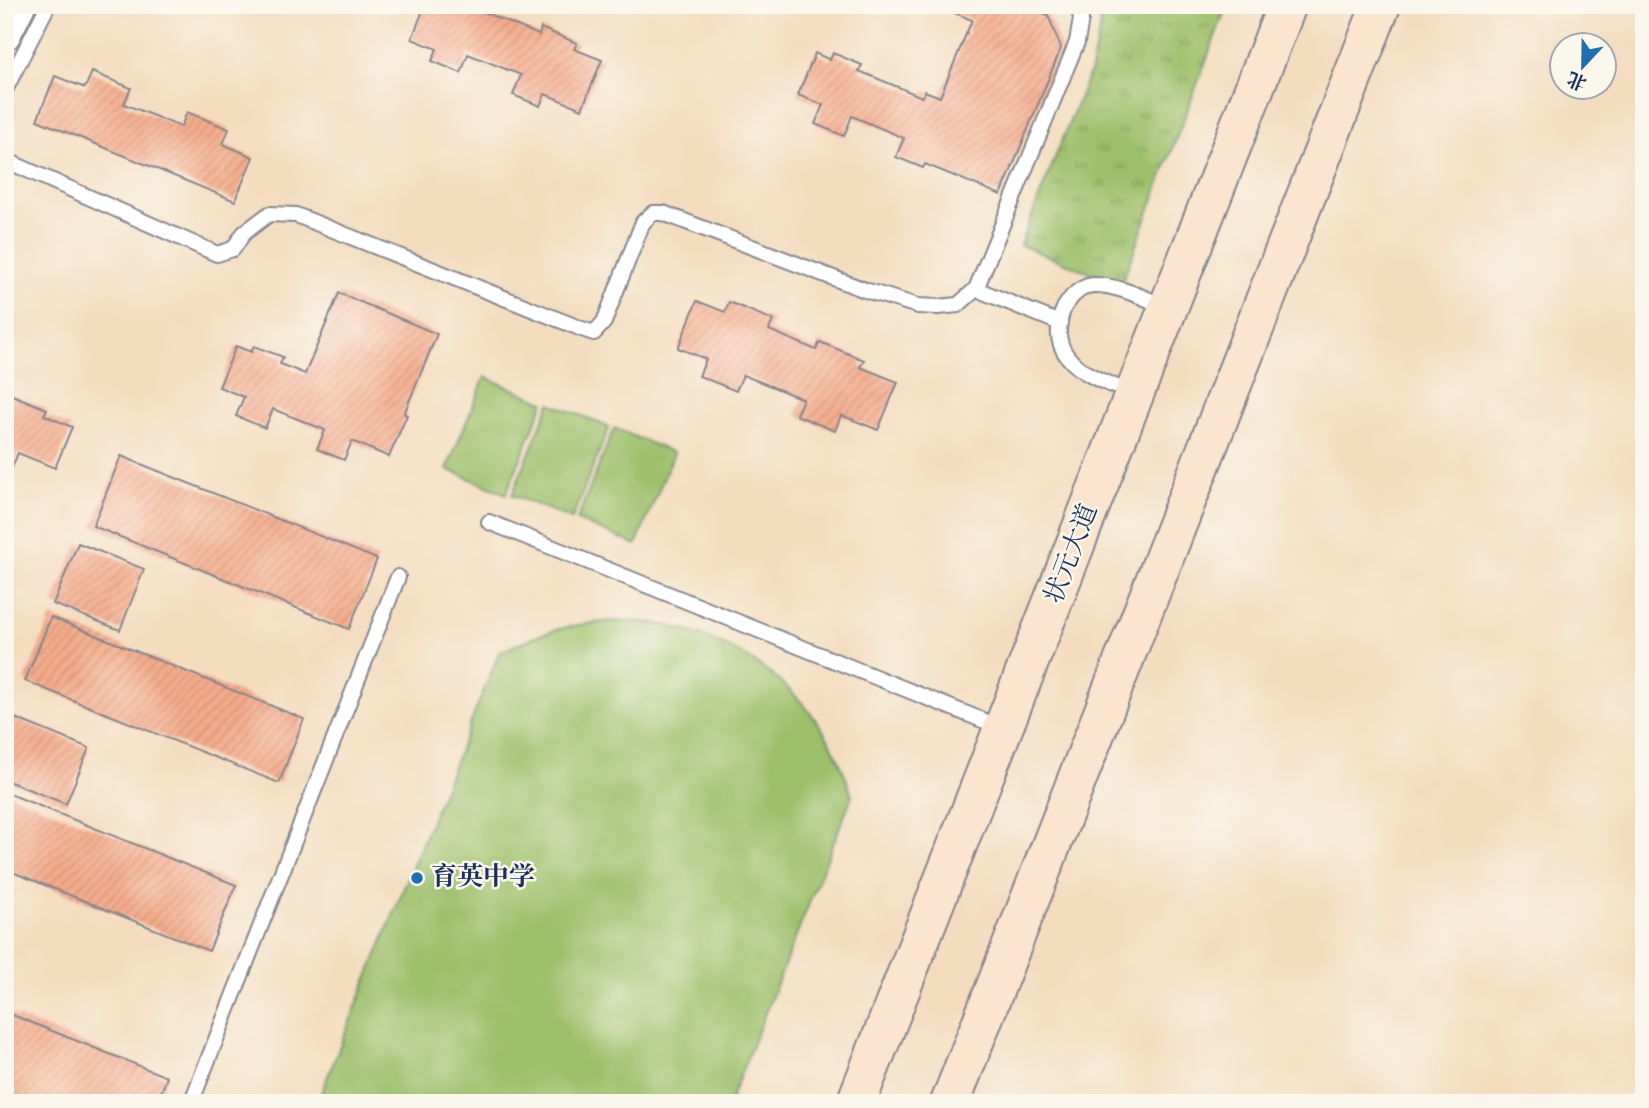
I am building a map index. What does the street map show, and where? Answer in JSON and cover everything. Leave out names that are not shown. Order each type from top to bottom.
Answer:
[{"type":"main road","name":"状元大道","points":[[856,1103],[1287,5]]},
{"type":"main road","points":[[950,1103],[1381,5]]},
{"type":"street","points":[[5,35],[19,5]]},
{"type":"lane","points":[[5,90],[48,5]]},
{"type":"lane","points":[[5,160],[217,254],[233,249],[244,233],[269,214],[296,215],[594,333],[604,322],[643,222],[653,213],[663,214],[865,290],[918,306],[958,305],[976,289],[1076,42],[1081,19],[1078,5]]},
{"type":"lane","points":[[1135,393],[1089,375],[1065,352],[1059,334],[1066,304],[1076,293],[1092,285],[1131,293],[1168,308]]},
{"type":"lane","points":[[976,289],[1060,323]]},
{"type":"lane","points":[[489,522],[1003,729]]},
{"type":"lane","points":[[191,1103],[398,577]]},
{"type":"green space","points":[[1101,5],[1227,5],[1121,285],[1020,245],[1091,69],[1100,27]]},
{"type":"green space","points":[[485,377],[544,402],[506,494],[447,469]]},
{"type":"green space","points":[[550,403],[609,427],[572,519],[512,495]]},
{"type":"green space","points":[[614,428],[674,453],[636,545],[577,520]]},
{"type":"green space","points":[[615,621],[647,622],[675,627],[703,636],[754,662],[799,699],[817,722],[835,752],[852,796],[729,1103],[317,1103],[499,653],[555,630]]},
{"type":"building","points":[[425,5],[477,5],[476,9],[539,35],[541,28],[577,43],[574,49],[602,60],[582,109],[545,94],[540,106],[513,95],[521,75],[468,54],[461,73],[432,61],[437,49],[412,39]]},
{"type":"building","points":[[936,5],[1025,5],[1048,15],[1061,48],[1001,195],[925,164],[923,168],[896,157],[904,138],[852,116],[844,136],[815,124],[823,105],[798,95],[815,53],[830,60],[833,53],[862,65],[859,71],[922,97],[925,91],[940,97],[972,20]]},
{"type":"building","points":[[92,72],[131,88],[124,104],[181,127],[187,112],[229,129],[223,144],[253,157],[235,201],[37,120],[55,76],[85,88]]},
{"type":"building","points":[[339,293],[437,334],[389,457],[352,441],[344,460],[317,449],[325,430],[273,409],[265,428],[236,416],[244,397],[219,387],[236,346],[251,352],[254,346],[283,357],[280,364],[305,374]]},
{"type":"building","points":[[697,301],[725,312],[729,302],[773,320],[769,330],[816,350],[820,342],[864,360],[860,367],[898,382],[878,430],[841,415],[835,431],[796,415],[803,399],[743,375],[736,391],[699,376],[706,359],[678,348]]},
{"type":"building","points":[[12,395],[47,409],[44,415],[72,427],[55,468],[18,453],[10,472],[5,470],[5,400],[9,401]]},
{"type":"building","points":[[121,456],[377,559],[349,629],[93,526]]},
{"type":"building","points":[[78,543],[144,569],[120,630],[53,604]]},
{"type":"building","points":[[51,617],[304,719],[279,783],[25,681]]},
{"type":"building","points":[[5,714],[89,748],[66,804],[5,780]]},
{"type":"building","points":[[5,792],[236,885],[209,951],[5,869]]},
{"type":"building","points":[[5,1012],[167,1077],[157,1103],[34,1103],[5,1091]]},
{"type":"place","name":"育英中学","points":[[417,878]]}]
